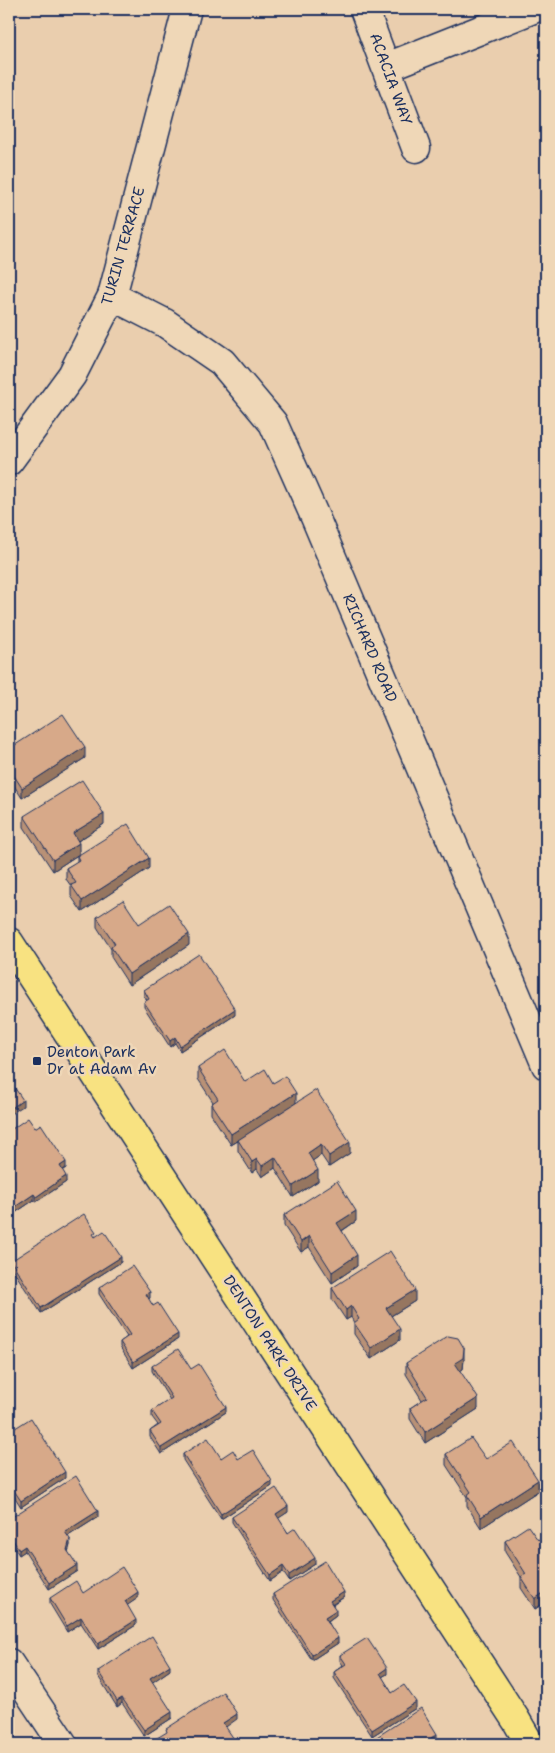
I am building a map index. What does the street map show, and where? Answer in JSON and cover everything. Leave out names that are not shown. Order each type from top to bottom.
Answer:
[{"type":"main road","name":"DENTON PARK DRIVE","points":[[12,955],[530,1744]]},
{"type":"street","name":"TURIN TERRACE","points":[[9,461],[72,375],[112,296],[187,9]]},
{"type":"street","name":"ACACIA WAY","points":[[364,9],[416,148]]},
{"type":"street","points":[[387,67],[533,9]]},
{"type":"street","name":"RICHARD ROAD","points":[[112,296],[165,322],[222,362],[273,423],[315,516],[546,1065]]},
{"type":"street","points":[[9,1663],[63,1744]]},
{"type":"building","points":[[9,713],[13,720],[9,723]]},
{"type":"building","points":[[63,714],[85,747],[22,788],[11,771],[9,772],[9,749]]},
{"type":"building","points":[[82,780],[104,814],[73,833],[79,843],[53,860],[24,816]]},
{"type":"building","points":[[128,824],[149,858],[82,901],[71,885],[76,883],[66,868],[79,860],[77,856]]},
{"type":"building","points":[[123,900],[139,924],[169,904],[189,934],[129,974],[111,947],[115,944],[97,917]]},
{"type":"building","points":[[199,954],[235,1009],[180,1046],[175,1037],[170,1041],[144,1002],[149,999],[144,990]]},
{"type":"building","points":[[225,1050],[245,1082],[265,1069],[273,1083],[285,1076],[296,1093],[231,1134],[211,1104],[218,1099],[198,1068]]},
{"type":"building","points":[[9,1082],[23,1100],[9,1110]]},
{"type":"building","points":[[316,1090],[350,1142],[329,1156],[321,1144],[308,1153],[318,1170],[293,1186],[275,1157],[262,1166],[257,1159],[252,1162],[238,1140]]},
{"type":"building","points":[[28,1118],[35,1128],[41,1124],[66,1162],[60,1166],[66,1176],[36,1197],[34,1194],[9,1211],[9,1131]]},
{"type":"building","points":[[337,1181],[356,1211],[337,1223],[357,1255],[332,1272],[309,1236],[301,1242],[284,1215]]},
{"type":"building","points":[[84,1214],[96,1232],[93,1234],[95,1237],[104,1231],[121,1257],[41,1308],[11,1261]]},
{"type":"building","points":[[390,1251],[415,1290],[386,1308],[400,1329],[371,1348],[354,1323],[359,1319],[351,1306],[346,1310],[332,1288]]},
{"type":"building","points":[[132,1266],[150,1292],[146,1294],[153,1306],[158,1303],[178,1334],[133,1362],[120,1342],[130,1335],[99,1288]]},
{"type":"building","points":[[448,1336],[458,1338],[464,1348],[463,1358],[455,1363],[478,1398],[425,1432],[410,1408],[427,1397],[406,1363]]},
{"type":"building","points":[[178,1349],[191,1369],[199,1364],[226,1407],[161,1448],[150,1431],[161,1424],[152,1411],[172,1398],[152,1366]]},
{"type":"building","points":[[31,1418],[65,1472],[21,1501],[9,1483],[9,1432]]},
{"type":"building","points":[[208,1438],[221,1458],[233,1450],[238,1459],[253,1450],[272,1481],[221,1514],[183,1454]]},
{"type":"building","points":[[471,1438],[486,1459],[513,1442],[538,1480],[481,1517],[467,1495],[471,1492],[446,1454]]},
{"type":"building","points":[[76,1476],[98,1511],[65,1532],[70,1539],[67,1550],[77,1565],[49,1583],[25,1546],[19,1550],[9,1533],[9,1519]]},
{"type":"building","points":[[276,1488],[288,1506],[276,1514],[288,1533],[295,1528],[315,1558],[289,1575],[283,1566],[270,1575],[232,1517]]},
{"type":"building","points":[[528,1526],[538,1540],[542,1536],[546,1538],[546,1591],[535,1599],[521,1577],[526,1574],[505,1541]]},
{"type":"building","points":[[325,1561],[344,1592],[330,1601],[336,1610],[325,1617],[338,1638],[312,1655],[273,1594]]},
{"type":"building","points":[[122,1567],[138,1592],[125,1601],[136,1620],[98,1644],[81,1617],[67,1626],[50,1598],[76,1581],[83,1593]]},
{"type":"building","points":[[152,1636],[170,1665],[150,1678],[172,1712],[144,1730],[122,1698],[117,1701],[98,1671]]},
{"type":"building","points":[[367,1638],[387,1668],[380,1673],[392,1693],[404,1685],[416,1702],[372,1730],[334,1672],[346,1664],[340,1655]]},
{"type":"building","points":[[223,1692],[237,1714],[223,1723],[234,1739],[226,1744],[147,1744],[167,1732],[166,1729]]},
{"type":"building","points":[[421,1708],[437,1734],[431,1738],[435,1744],[366,1744]]},
{"type":"place","name":"Denton Park Dr at Adam Av","points":[[37,1061]]}]
